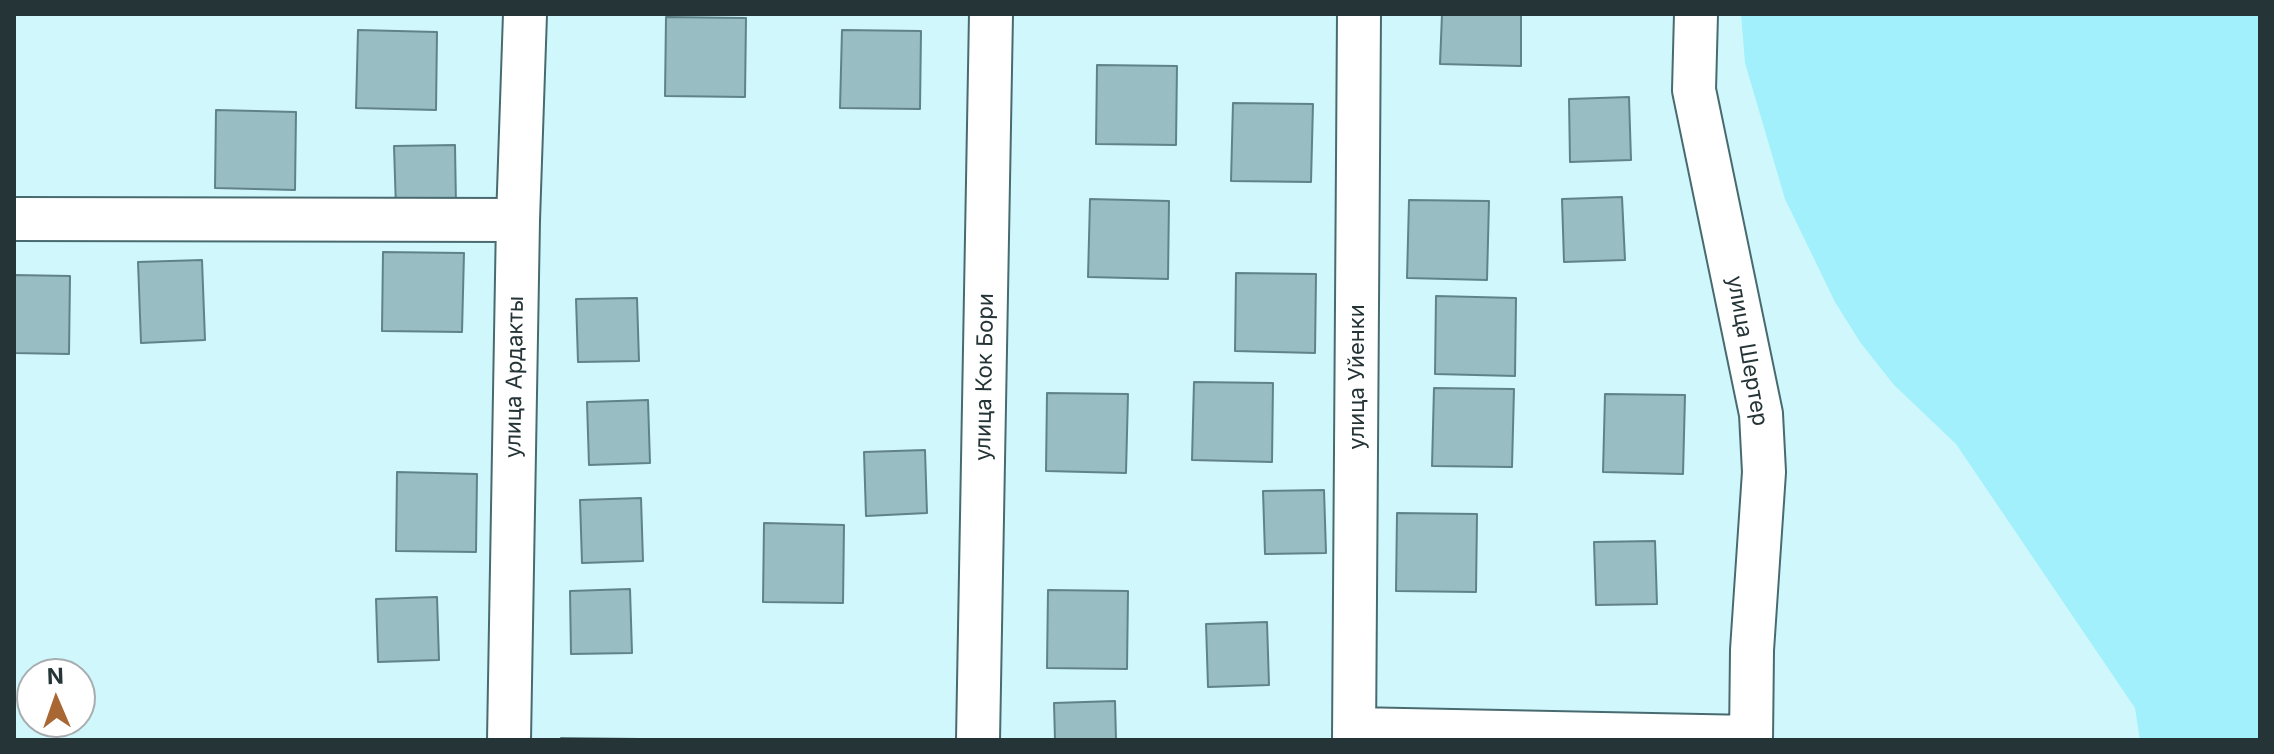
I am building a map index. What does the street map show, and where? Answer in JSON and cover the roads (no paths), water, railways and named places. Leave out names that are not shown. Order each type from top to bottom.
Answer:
[{"type":"street","name":"улица Ардакты","points":[[509,740],[518,220],[525,14]]},
{"type":"street","name":"улица Кок Бори","points":[[978,740],[991,14]]},
{"type":"street","name":"улица Уйенки","points":[[1354,734],[1359,14]]},
{"type":"street","name":"улица Шертер","points":[[1696,14],[1694,90],[1761,414],[1764,472],[1752,650],[1751,738]]},
{"type":"street","points":[[14,219],[518,220]]},
{"type":"street","points":[[1354,734],[1751,738]]}]
